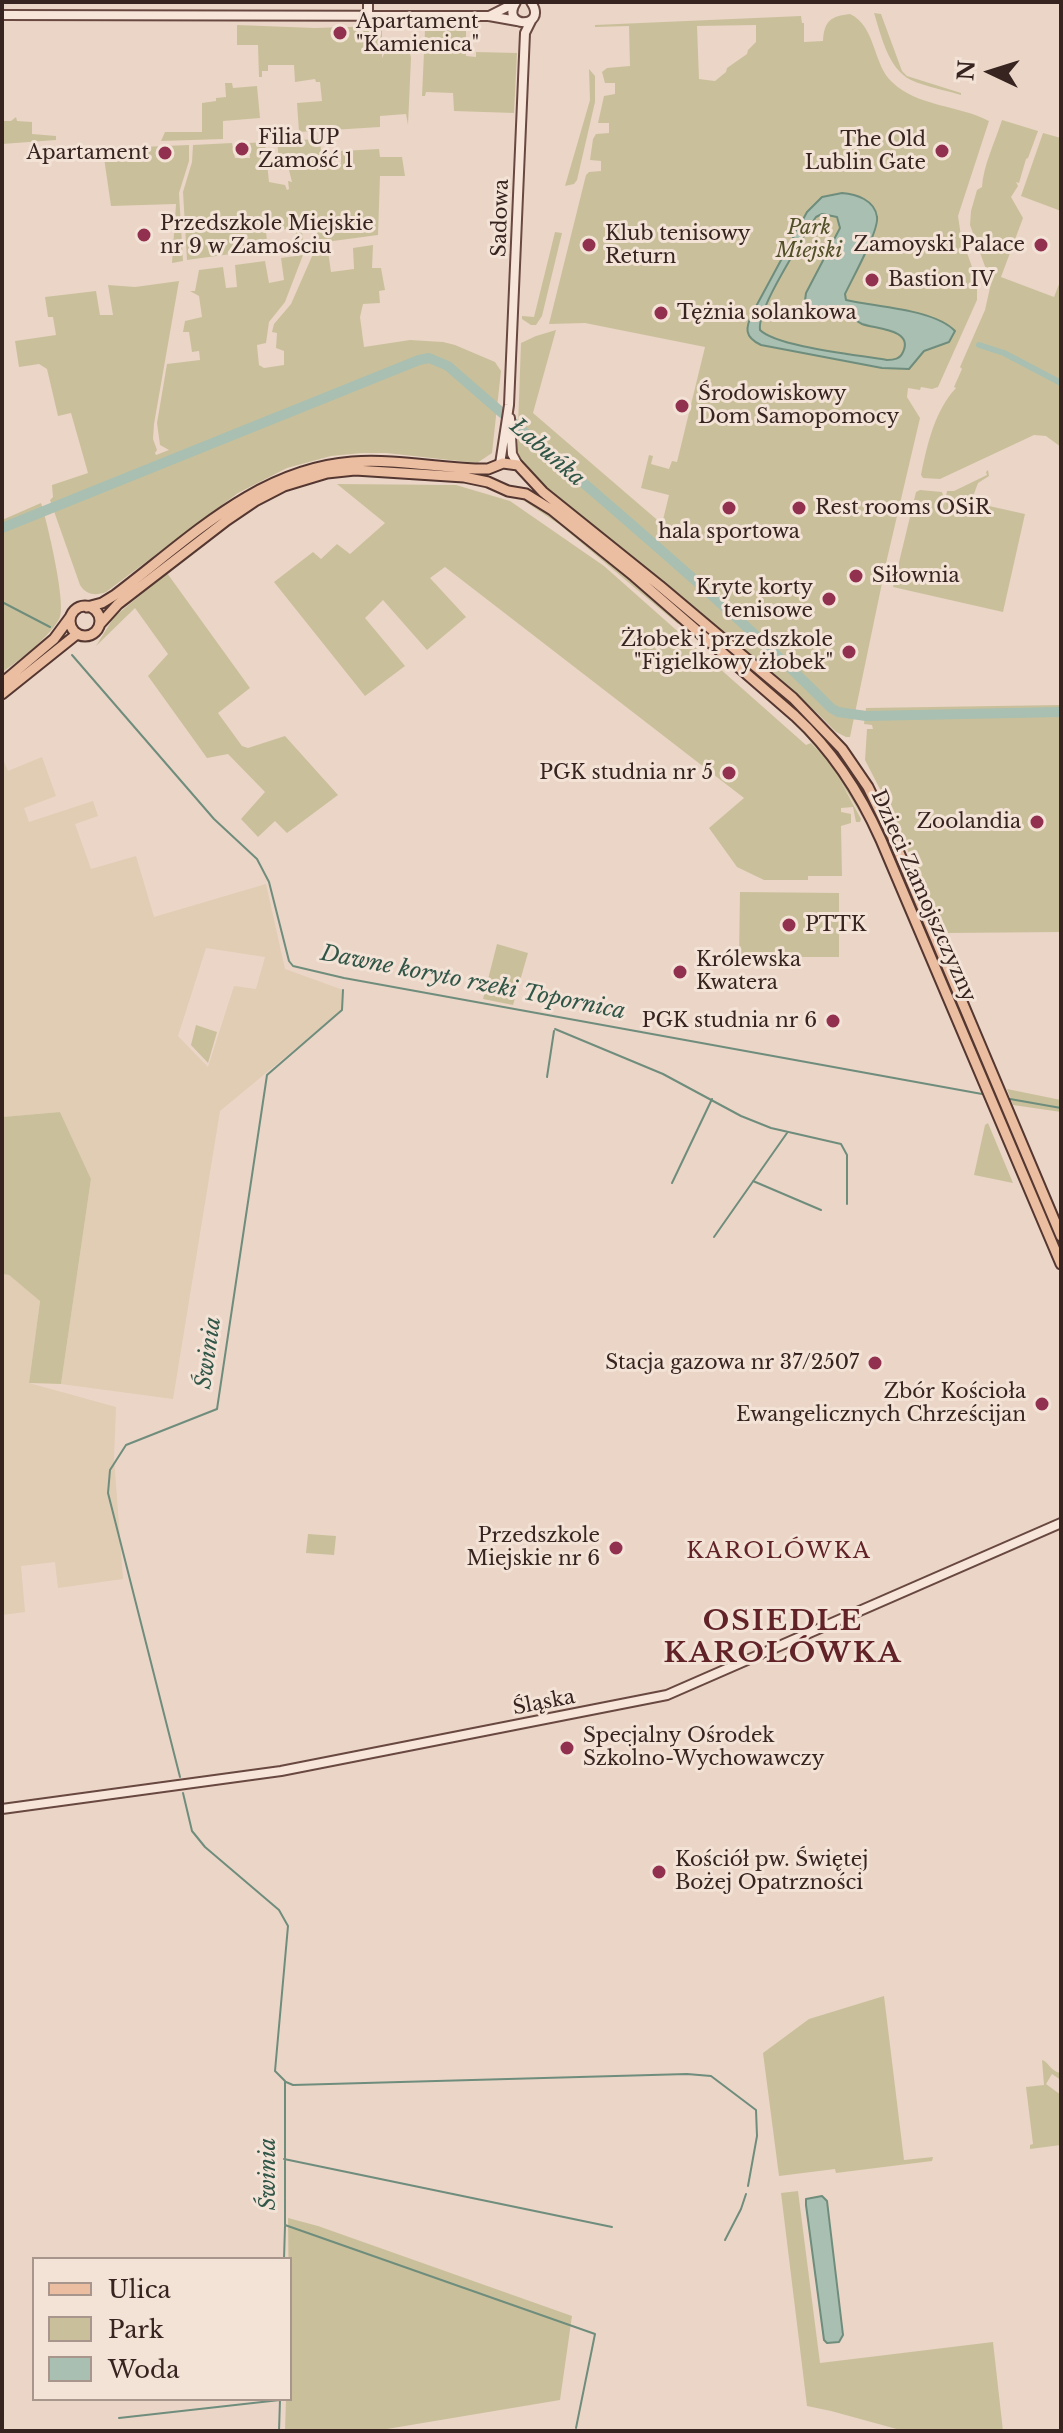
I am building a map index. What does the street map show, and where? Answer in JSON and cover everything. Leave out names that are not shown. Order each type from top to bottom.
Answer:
[{"type":"main road","points":[[2,683],[54,639],[77,609],[102,603],[115,595],[238,502],[292,474],[358,462],[488,469],[499,464],[507,462],[520,467],[523,482],[520,487],[506,490],[495,479],[499,464]]},
{"type":"main road","name":"Dzieci Zamojszczyzny","points":[[520,467],[543,492],[793,698],[832,738],[858,772],[888,827],[1061,1236]]},
{"type":"main road","name":"Dzieci Zamojszczyzny","points":[[100,624],[118,604],[227,520],[264,496],[295,482],[338,472],[375,470],[474,479],[526,494],[552,510],[634,576],[795,716],[817,737],[846,774],[881,840],[1061,1264]]},
{"type":"main road","points":[[2,694],[77,634],[91,635],[96,631],[100,624],[96,611],[87,607]]},
{"type":"main road","points":[[71,616],[72,628],[77,634]]},
{"type":"street","points":[[368,2],[368,16]]},
{"type":"street","points":[[2,15],[489,16],[523,23],[531,21],[536,11],[532,2]]},
{"type":"street","points":[[489,16],[516,3]]},
{"type":"street","points":[[516,3],[512,14],[525,33]]},
{"type":"street","name":"Sadowa","points":[[499,464],[508,432],[525,33],[531,21]]},
{"type":"street","name":"Sadowa","points":[[508,432],[512,452],[520,467]]},
{"type":"street","name":"Śląska","points":[[2,1809],[281,1771],[667,1695],[1061,1523]]},
{"type":"shaded area","points":[[2,757],[8,771],[42,757],[56,796],[24,808],[29,822],[93,801],[98,816],[75,824],[91,869],[136,856],[154,917],[266,884],[285,969],[343,990],[342,1010],[220,1111],[173,1399],[61,1384],[91,1179],[60,1112],[2,1117]],"holes":[[[206,948],[265,957],[256,989],[234,986],[208,1067],[178,1036]]]},
{"type":"shaded area","points":[[2,1274],[9,1275],[40,1300],[29,1383],[116,1407],[114,1458],[123,1579],[58,1588],[55,1562],[21,1566],[25,1612],[2,1615]]},
{"type":"green space","points":[[874,13],[881,14],[902,71],[907,76],[961,95],[923,85],[903,75],[886,51]]},
{"type":"green space","name":"Park Miejski","points":[[850,14],[865,27],[886,75],[902,90],[989,121],[958,216],[961,236],[977,281],[977,300],[938,387],[908,388],[907,397],[920,418],[850,737],[836,732],[758,662],[538,483],[517,454],[521,343],[556,330],[533,413],[662,524],[669,495],[641,488],[649,455],[653,456],[651,464],[669,469],[672,461],[677,462],[705,347],[585,323],[549,324],[586,175],[601,171],[601,161],[590,160],[593,139],[596,134],[609,133],[609,123],[598,123],[604,96],[615,94],[615,83],[605,83],[602,72],[607,68],[630,66],[629,26],[595,25],[801,16],[804,42],[823,41],[827,24]],"holes":[[[756,25],[756,42],[747,54],[715,81],[699,79],[697,26]]]},
{"type":"green space","points":[[237,25],[315,28],[382,26],[382,58],[384,54],[410,53],[408,125],[406,114],[380,116],[380,127],[299,132],[297,103],[322,101],[320,82],[315,79],[295,82],[294,65],[268,65],[268,71],[262,71],[262,77],[259,77],[258,45],[237,45]]},
{"type":"green space","points":[[425,30],[466,30],[466,56],[476,57],[476,52],[517,53],[514,113],[454,111],[453,93],[426,92],[422,96]]},
{"type":"green space","points":[[589,69],[595,76],[595,102],[577,180],[565,186],[590,100]]},
{"type":"green space","points":[[225,83],[232,83],[233,88],[257,86],[260,118],[223,121],[223,139],[161,141],[165,132],[202,132],[202,103],[226,97]]},
{"type":"green space","points":[[16,117],[17,121],[32,122],[32,134],[56,136],[56,140],[2,144],[2,121],[11,121]]},
{"type":"green space","points":[[1002,120],[1038,131],[1011,197],[1023,218],[1001,277],[1054,297],[1061,279],[1061,447],[1046,436],[1034,435],[940,479],[923,478],[921,475],[933,428],[956,388],[960,367],[985,310],[991,283],[970,225],[977,190],[982,187]]},
{"type":"green space","points":[[1043,133],[1061,138],[1061,211],[1021,196]]},
{"type":"green space","points":[[320,139],[322,164],[341,163],[341,151],[379,149],[380,157],[402,157],[405,176],[380,176],[378,235],[318,243],[316,228],[302,230],[303,245],[298,245],[295,228],[266,232],[268,249],[187,260],[183,192],[192,162],[193,145],[232,143],[235,158],[250,158],[249,143],[265,142],[269,182],[285,185],[287,190],[288,181],[292,182],[289,170],[280,170],[277,141]]},
{"type":"green space","points":[[189,145],[189,161],[179,193],[183,261],[172,263],[176,204],[111,206],[103,151],[140,152],[141,147]]},
{"type":"green space","points":[[555,232],[562,233],[542,316],[536,325],[531,325],[522,316],[534,317]]},
{"type":"green space","points":[[373,245],[372,268],[381,268],[385,290],[379,291],[380,303],[363,304],[360,317],[364,347],[410,340],[443,342],[495,362],[501,371],[492,453],[477,463],[362,453],[331,456],[287,468],[238,493],[106,592],[95,594],[85,591],[80,585],[50,500],[53,497],[52,485],[88,473],[71,413],[58,416],[47,369],[39,364],[19,367],[15,341],[56,335],[53,317],[48,317],[45,297],[96,291],[100,315],[113,315],[108,285],[135,287],[179,281],[154,424],[156,455],[169,450],[160,445],[157,423],[167,364],[200,360],[199,351],[192,352],[189,332],[183,332],[185,321],[202,317],[199,296],[190,291],[195,291],[199,270],[223,267],[226,288],[237,287],[235,265],[265,261],[269,283],[284,280],[281,258],[303,255],[285,302],[269,322],[266,343],[257,345],[259,365],[264,368],[284,365],[284,351],[276,348],[277,333],[272,332],[274,324],[291,304],[313,254],[328,251],[331,272],[354,269],[353,248]]},
{"type":"green space","points":[[988,470],[989,476],[978,483],[971,502],[1025,514],[1003,612],[893,587],[916,492],[942,492],[946,496],[947,491],[954,491],[987,475]]},
{"type":"green space","points":[[337,484],[456,485],[510,501],[604,566],[806,745],[811,743],[822,755],[794,722],[696,639],[701,639],[797,721],[822,748],[850,794],[863,818],[841,782],[861,819],[856,822],[853,807],[841,808],[841,812],[851,814],[851,823],[841,826],[842,876],[764,880],[737,867],[709,828],[744,798],[445,567],[430,578],[466,617],[427,650],[383,600],[365,618],[405,666],[365,696],[274,582],[313,552],[321,559],[337,544],[350,554],[385,523]]},
{"type":"green space","points":[[523,497],[585,539],[681,622],[678,624],[560,525],[520,498]]},
{"type":"green space","points":[[41,503],[58,579],[60,617],[43,639],[2,672],[2,520]]},
{"type":"green space","points":[[167,573],[250,688],[218,713],[242,746],[248,748],[285,736],[338,795],[287,833],[275,821],[258,837],[241,819],[265,792],[228,754],[207,758],[148,676],[168,654],[135,608],[96,646],[114,617]]},
{"type":"green space","points":[[1061,705],[1061,932],[948,933],[943,929],[924,879],[921,880],[865,760],[867,729],[873,729],[872,725],[864,724],[866,708]]},
{"type":"green space","name":"PTTK","points":[[740,892],[839,893],[839,957],[739,957]]},
{"type":"green space","points":[[497,944],[528,953],[513,1005],[483,999]]},
{"type":"green space","points":[[196,1025],[217,1032],[208,1063],[191,1045]]},
{"type":"green space","points":[[1007,1089],[1061,1100],[1061,1112],[1013,1105]]},
{"type":"green space","points":[[60,1112],[91,1179],[61,1384],[29,1383],[40,1301],[9,1275],[2,1274],[2,1117]]},
{"type":"green space","points":[[988,1123],[1013,1183],[974,1175]]},
{"type":"green space","points":[[308,1534],[336,1536],[334,1555],[306,1553]]},
{"type":"green space","points":[[884,1996],[904,2160],[933,2157],[932,2161],[836,2173],[835,2169],[779,2176],[763,2053],[809,2019]]},
{"type":"green space","points":[[1042,2060],[1061,2073],[1061,2080],[1052,2074],[1046,2084],[1061,2095],[1061,2145],[1030,2149],[1033,2144],[1026,2087],[1044,2085]]},
{"type":"green space","points":[[798,2191],[820,2363],[993,2342],[1003,2431],[904,2431],[807,2406],[781,2193]]},
{"type":"green space","points":[[288,2218],[572,2316],[560,2400],[375,2431],[285,2431],[286,2401],[292,2401],[292,2257],[288,2257]]},
{"type":"water","points":[[842,193],[859,197],[873,206],[877,217],[870,244],[845,294],[846,300],[933,318],[955,331],[949,342],[924,351],[909,369],[882,368],[761,345],[751,339],[748,323],[753,312],[807,212],[822,197]],"holes":[[[822,214],[837,217],[840,228],[806,293],[804,308],[817,316],[841,309],[862,324],[898,334],[905,344],[902,354],[896,359],[801,346],[760,330],[771,294],[809,227]]]},
{"type":"water","points":[[822,2196],[827,2201],[843,2335],[839,2342],[827,2343],[824,2340],[806,2205],[806,2199]]},
{"type":"waterway","points":[[979,345],[1004,353],[1061,383]]},
{"type":"waterway","name":"Łabuńka","points":[[2,528],[429,358],[448,366],[594,492],[691,576],[838,712],[866,716],[1061,712]]},
{"type":"waterway","name":"Dawne koryto rzeki Topornica","points":[[2,602],[50,627]]},
{"type":"waterway","name":"Dawne koryto rzeki Topornica","points":[[72,655],[214,819],[257,859],[269,882],[289,961],[293,966],[344,978],[982,1094]]},
{"type":"waterway","name":"Świnia","points":[[180,1777],[108,1493],[110,1470],[126,1445],[217,1409],[267,1075],[342,1010],[343,990]]},
{"type":"waterway","points":[[555,1029],[663,1074],[741,1116],[771,1128],[841,1144],[847,1155],[847,1204]]},
{"type":"waterway","points":[[547,1077],[554,1031]]},
{"type":"waterway","points":[[672,1183],[712,1099]]},
{"type":"waterway","name":"Dawne koryto rzeki Topornica","points":[[1010,1099],[1061,1108]]},
{"type":"waterway","points":[[714,1237],[787,1133]]},
{"type":"waterway","points":[[753,1181],[821,1210]]},
{"type":"waterway","name":"Świnia","points":[[183,1793],[192,1831],[205,1847],[279,1910],[288,1926],[275,2071],[285,2081],[285,2225],[595,2334],[576,2428]]},
{"type":"waterway","points":[[286,2082],[293,2085],[687,2074],[711,2076],[756,2110],[757,2136],[748,2186]]},
{"type":"waterway","points":[[284,2159],[612,2227]]},
{"type":"waterway","points":[[725,2240],[746,2194]]},
{"type":"waterway","points":[[284,2257],[285,2226]]},
{"type":"waterway","points":[[119,2418],[271,2401]]},
{"type":"waterway","points":[[279,2431],[280,2401]]},
{"type":"place","name":"Apartament \"Kamienica\"","points":[[340,33]]},
{"type":"place","name":"Filia UP Zamość 1","points":[[242,149]]},
{"type":"place","name":"The Old Lublin Gate","points":[[942,151]]},
{"type":"place","name":"Apartament","points":[[165,153]]},
{"type":"place","name":"Przedszkole Miejskie nr 9 w Zamościu","points":[[144,235]]},
{"type":"place","name":"Klub tenisowy Return","points":[[589,245]]},
{"type":"place","name":"Zamoyski Palace","points":[[1041,245]]},
{"type":"place","name":"Bastion IV","points":[[872,280]]},
{"type":"place","name":"Tężnia solankowa","points":[[661,313]]},
{"type":"place","name":"Środowiskowy Dom Samopomocy","points":[[682,406]]},
{"type":"place","name":"hala sportowa","points":[[729,508]]},
{"type":"place","name":"Rest rooms OSiR","points":[[799,508]]},
{"type":"place","name":"Siłownia","points":[[856,576]]},
{"type":"place","name":"Kryte korty tenisowe","points":[[829,599]]},
{"type":"place","name":"Żłobek i przedszkole \"Figielkowy żłobek\"","points":[[849,652]]},
{"type":"place","name":"PGK studnia nr 5","points":[[729,773]]},
{"type":"place","name":"Zoolandia","points":[[1037,822]]},
{"type":"place","name":"PTTK","points":[[789,925]]},
{"type":"place","name":"Królewska Kwatera","points":[[680,972]]},
{"type":"place","name":"PGK studnia nr 6","points":[[833,1021]]},
{"type":"place","name":"Stacja gazowa nr 37/2507","points":[[875,1363]]},
{"type":"place","name":"Zbór Kościoła Ewangelicznych Chrześcijan","points":[[1042,1404]]},
{"type":"place","name":"Przedszkole Miejskie nr 6","points":[[616,1548]]},
{"type":"place","name":"Specjalny Ośrodek Szkolno-Wychowawczy","points":[[567,1748]]},
{"type":"place","name":"Kościół pw. Świętej Bożej Opatrzności","points":[[659,1872]]},
{"type":"district","name":"KAROLÓWKA","points":[[779,1552]]},
{"type":"district","name":"OSIEDLE KAROLÓWKA","points":[[783,1638]]}]
